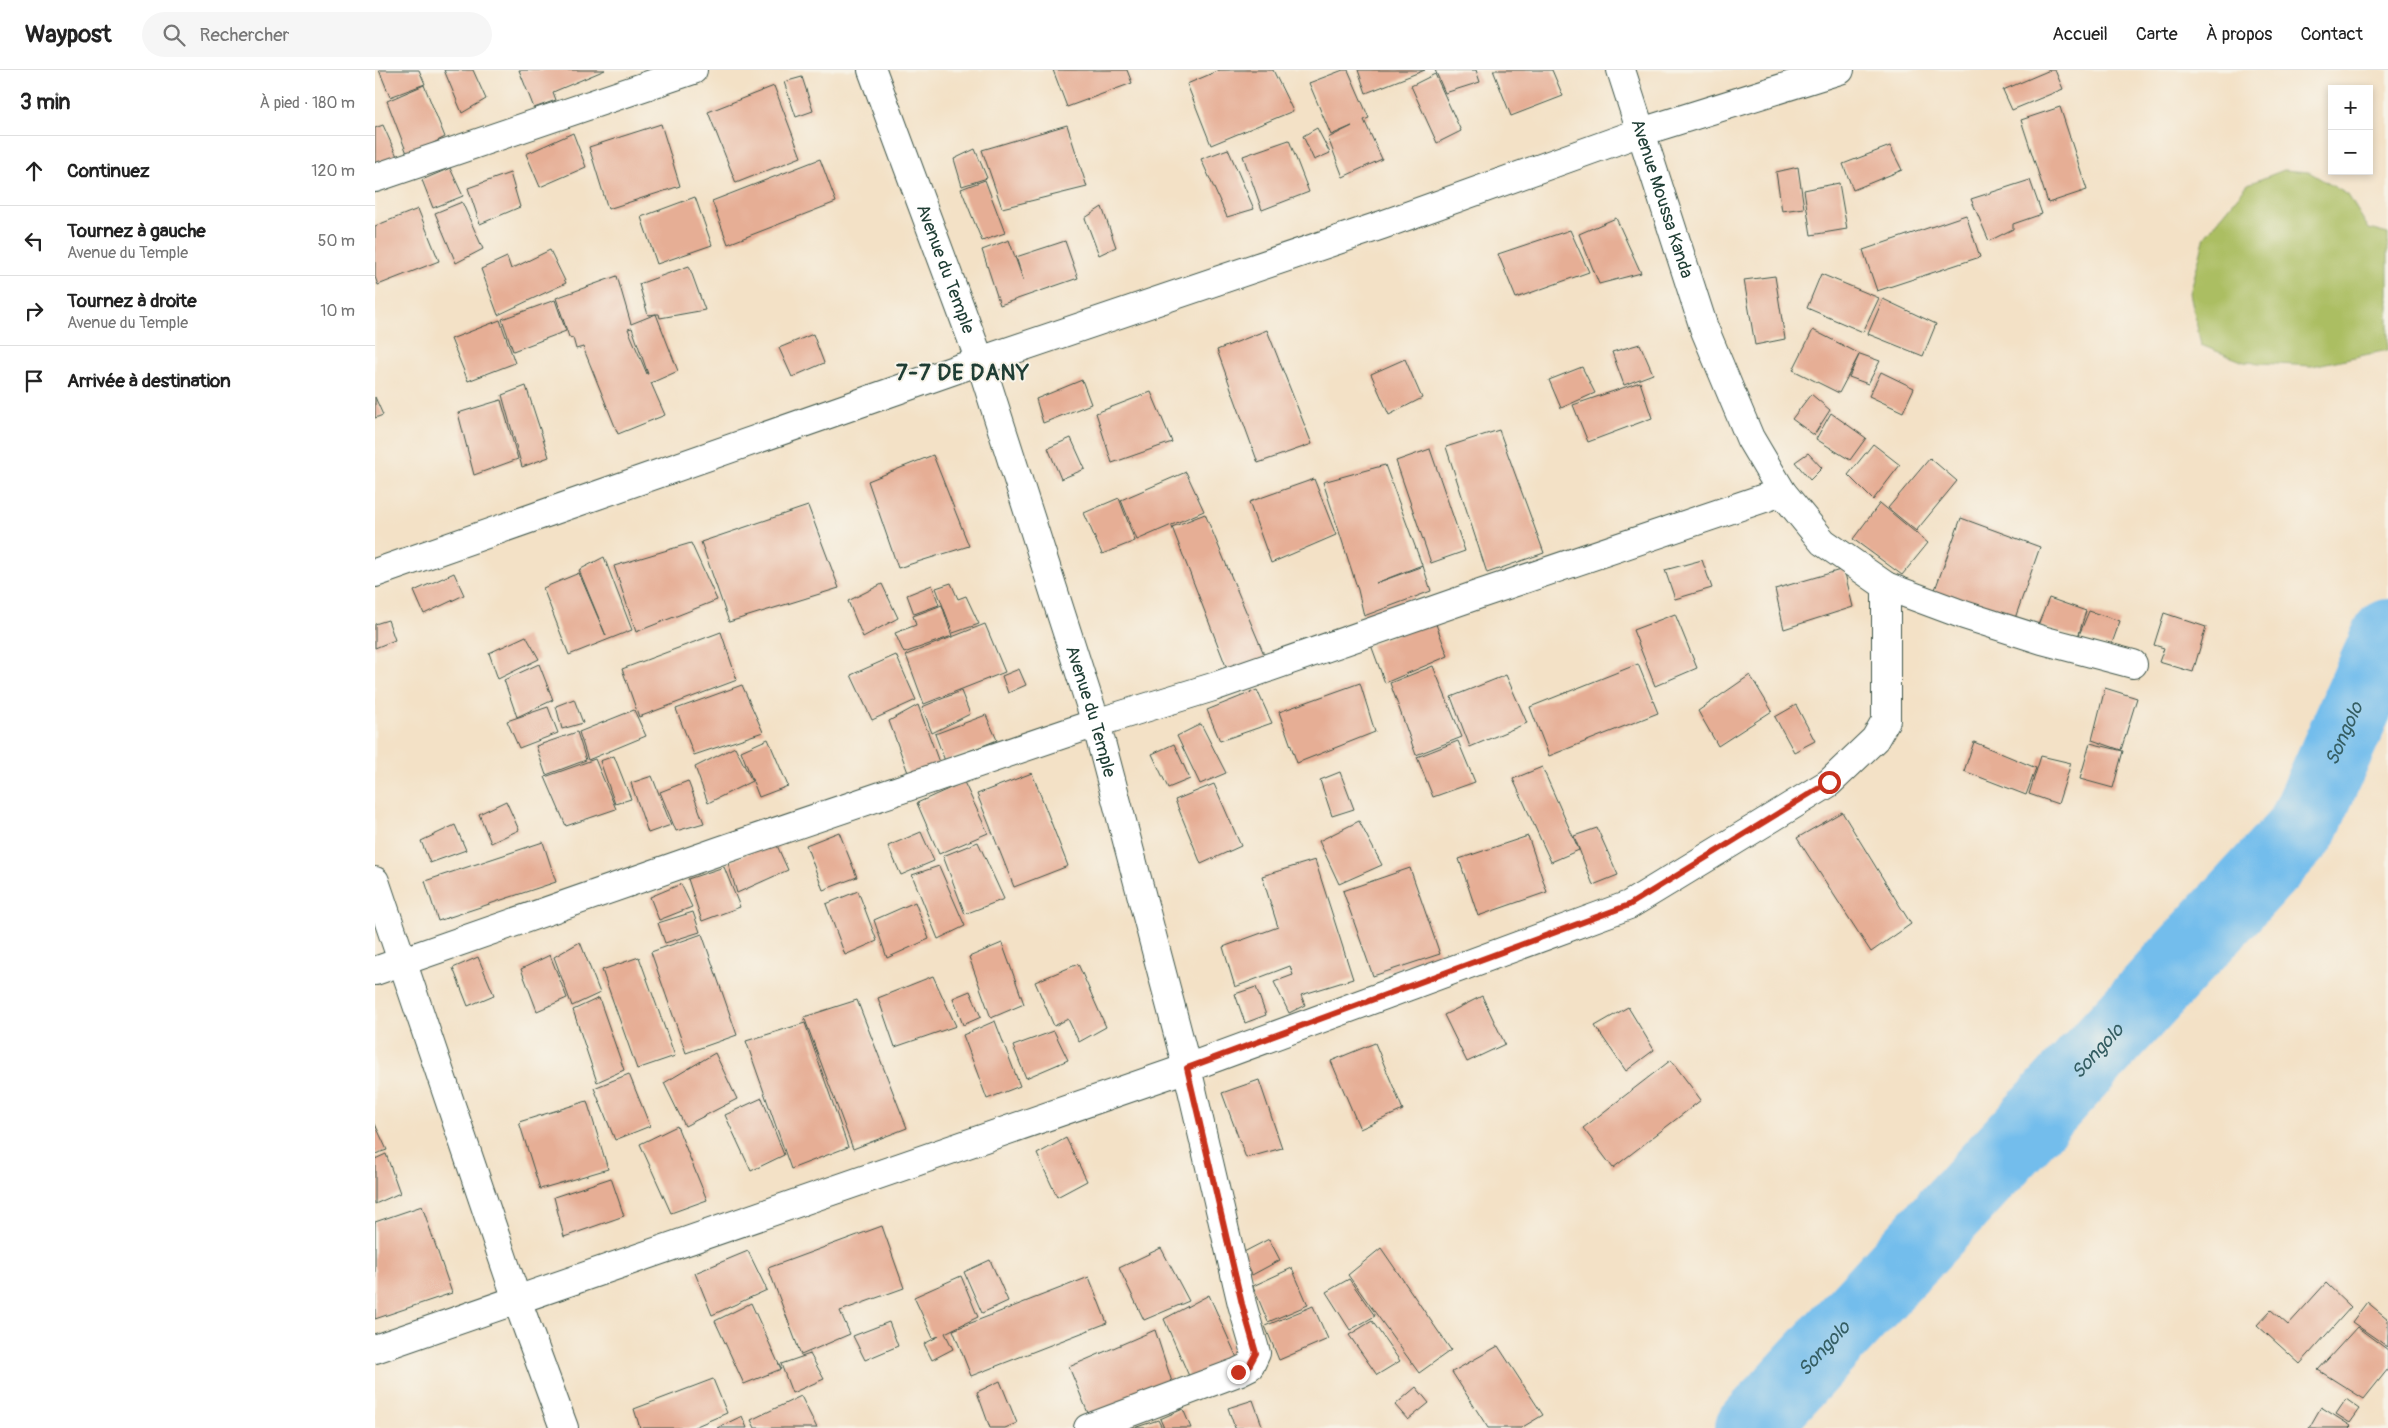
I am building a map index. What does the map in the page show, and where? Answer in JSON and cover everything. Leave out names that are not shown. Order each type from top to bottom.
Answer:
[{"type":"street","points":[[375,178],[693,70]]},
{"type":"street","name":"Avenue du Temple","points":[[872,70],[980,361],[1096,723],[1187,1068],[1242,1304],[1256,1353],[1249,1366],[1088,1428]]},
{"type":"street","name":"Avenue Moussa Kanda","points":[[1621,70],[1704,328],[1751,438],[1782,492],[1823,542],[1887,586],[1973,618],[2041,640],[2133,664]]},
{"type":"street","points":[[375,573],[980,361],[1372,228],[1641,132],[1840,70]]},
{"type":"street","points":[[375,971],[1096,723],[1213,688],[1480,594],[1782,492]]},
{"type":"street","points":[[375,1349],[1187,1068],[1629,905],[1829,782],[1875,738],[1886,720],[1887,586]]},
{"type":"street","points":[[375,881],[517,1300],[564,1428]]},
{"type":"green space","points":[[2284,170],[2309,172],[2348,195],[2369,229],[2388,234],[2388,350],[2312,366],[2244,362],[2201,345],[2190,293],[2205,236],[2248,184]]},
{"type":"building","points":[[379,70],[419,70],[425,84],[390,97]]},
{"type":"building","points":[[444,70],[473,70],[486,99],[462,113]]},
{"type":"building","points":[[519,70],[605,70],[553,92],[556,100],[534,108]]},
{"type":"building","points":[[1053,70],[1127,70],[1132,83],[1067,107]]},
{"type":"building","points":[[1220,70],[1273,70],[1293,111],[1211,145],[1187,84]]},
{"type":"building","points":[[1343,70],[1348,70],[1369,118],[1364,120],[1382,159],[1343,177],[1328,138],[1352,126],[1331,135],[1309,83]]},
{"type":"building","points":[[1358,70],[1425,70],[1366,93]]},
{"type":"building","points":[[1435,70],[1476,70],[1480,82],[1445,93]]},
{"type":"building","points":[[1493,70],[1552,70],[1563,96],[1511,116]]},
{"type":"building","points":[[2050,70],[2055,70],[2063,89],[2012,110],[2003,90]]},
{"type":"building","points":[[1435,74],[1461,131],[1437,143],[1411,86]]},
{"type":"building","points":[[802,77],[813,111],[796,117],[784,82]]},
{"type":"building","points":[[424,85],[445,137],[408,156],[387,101]]},
{"type":"building","points":[[774,86],[801,157],[736,183],[708,112]]},
{"type":"building","points":[[2060,107],[2087,190],[2048,203],[2021,120]]},
{"type":"building","points":[[661,124],[680,186],[608,209],[589,147]]},
{"type":"building","points":[[383,125],[400,163],[375,173],[375,128]]},
{"type":"building","points":[[1067,125],[1087,187],[1002,208],[982,150]]},
{"type":"building","points":[[1317,128],[1330,153],[1314,160],[1303,136]]},
{"type":"building","points":[[573,133],[586,167],[540,187],[526,154]]},
{"type":"building","points":[[1289,140],[1309,192],[1262,210],[1243,156]]},
{"type":"building","points":[[1890,146],[1902,170],[1853,190],[1843,164]]},
{"type":"building","points":[[975,149],[987,178],[962,186],[954,159]]},
{"type":"building","points":[[1228,149],[1254,209],[1227,217],[1201,159]]},
{"type":"building","points":[[820,159],[836,202],[728,244],[712,201]]},
{"type":"building","points":[[1798,167],[1804,208],[1782,211],[1776,172]]},
{"type":"building","points":[[450,168],[463,196],[433,208],[422,180]]},
{"type":"building","points":[[510,173],[520,207],[480,224],[468,188]]},
{"type":"building","points":[[985,180],[1005,233],[982,241],[961,189]]},
{"type":"building","points":[[2030,180],[2042,214],[2013,224],[2013,229],[1989,241],[1971,199]]},
{"type":"building","points":[[1839,183],[1847,229],[1811,235],[1804,190]]},
{"type":"building","points":[[695,197],[712,245],[657,264],[641,217]]},
{"type":"building","points":[[462,202],[483,249],[456,263],[435,213]]},
{"type":"building","points":[[1102,207],[1116,247],[1099,255],[1085,218]]},
{"type":"building","points":[[418,209],[439,261],[378,285],[375,277],[375,226]]},
{"type":"building","points":[[1966,215],[1980,257],[1877,291],[1863,250]]},
{"type":"building","points":[[1616,218],[1641,273],[1599,284],[1579,234]]},
{"type":"building","points":[[1570,230],[1589,272],[1516,298],[1498,254]]},
{"type":"building","points":[[1009,240],[1024,282],[1016,257],[1065,241],[1078,278],[1000,305],[982,250]]},
{"type":"building","points":[[550,250],[566,283],[498,315],[481,269],[507,257],[511,269]]},
{"type":"building","points":[[689,266],[705,310],[660,318],[659,314],[648,315],[639,284]]},
{"type":"building","points":[[1821,274],[1879,298],[1863,332],[1807,308]]},
{"type":"building","points":[[617,276],[631,324],[656,314],[678,371],[651,383],[665,415],[618,434],[583,347],[576,349],[573,338],[569,337],[556,298]],"holes":[[[632,328],[647,374],[628,329]]]},
{"type":"building","points":[[1775,276],[1785,339],[1755,345],[1744,280]]},
{"type":"building","points":[[1883,299],[1936,324],[1923,356],[1868,334]]},
{"type":"building","points":[[555,300],[566,331],[513,351],[502,319]]},
{"type":"building","points":[[500,320],[515,363],[468,381],[451,339]]},
{"type":"building","points":[[1267,330],[1312,444],[1258,463],[1217,350]]},
{"type":"building","points":[[1813,330],[1860,354],[1880,361],[1868,384],[1849,377],[1859,355],[1839,393],[1793,370]]},
{"type":"building","points":[[813,334],[824,363],[792,377],[779,348]]},
{"type":"building","points":[[1640,344],[1653,374],[1624,385],[1612,352]]},
{"type":"building","points":[[1405,359],[1422,398],[1389,415],[1371,374]]},
{"type":"building","points":[[1582,367],[1595,393],[1561,408],[1549,380]]},
{"type":"building","points":[[1881,372],[1914,388],[1903,412],[1869,396]]},
{"type":"building","points":[[1082,380],[1091,404],[1043,423],[1036,399]]},
{"type":"building","points":[[1640,382],[1652,418],[1588,442],[1573,405]]},
{"type":"building","points":[[526,386],[549,457],[522,467],[502,395]]},
{"type":"building","points":[[1151,392],[1172,442],[1112,463],[1096,413]]},
{"type":"building","points":[[1811,394],[1830,410],[1814,435],[1792,419]]},
{"type":"building","points":[[375,397],[383,415],[375,418]]},
{"type":"building","points":[[501,400],[518,459],[474,475],[458,413]]},
{"type":"building","points":[[1831,413],[1866,438],[1850,460],[1816,439]]},
{"type":"building","points":[[1499,430],[1544,553],[1487,573],[1446,447]]},
{"type":"building","points":[[1071,438],[1085,469],[1061,479],[1048,448]]},
{"type":"building","points":[[1873,444],[1900,465],[1873,500],[1848,475]]},
{"type":"building","points":[[1430,449],[1465,551],[1431,563],[1396,461]]},
{"type":"building","points":[[1808,453],[1822,468],[1810,480],[1795,462]]},
{"type":"building","points":[[933,455],[969,546],[898,568],[868,481]]},
{"type":"building","points":[[1930,458],[1957,481],[1916,531],[1888,508]]},
{"type":"building","points":[[1385,465],[1422,565],[1376,583],[1423,566],[1431,591],[1364,616],[1358,590],[1323,482]]},
{"type":"building","points":[[1186,472],[1204,511],[1137,540],[1121,500]]},
{"type":"building","points":[[1314,479],[1336,535],[1271,563],[1249,502]]},
{"type":"building","points":[[1119,498],[1135,541],[1102,554],[1084,513]]},
{"type":"building","points":[[1880,503],[1928,543],[1902,575],[1853,539]]},
{"type":"building","points":[[808,506],[839,588],[729,622],[701,542]]},
{"type":"building","points":[[1205,514],[1266,659],[1229,674],[1172,527]]},
{"type":"building","points":[[1961,518],[2040,547],[2013,624],[1933,595]]},
{"type":"building","points":[[691,543],[717,600],[636,632],[614,566]]},
{"type":"building","points":[[604,557],[632,630],[569,655],[543,588],[579,573],[606,636],[579,570]]},
{"type":"building","points":[[1702,560],[1712,588],[1675,599],[1665,570]]},
{"type":"building","points":[[1844,569],[1853,607],[1784,629],[1775,589]]},
{"type":"building","points":[[454,573],[464,595],[424,614],[414,591]]},
{"type":"building","points":[[951,583],[958,599],[966,596],[979,624],[953,633],[936,588]]},
{"type":"building","points":[[882,584],[898,618],[863,637],[848,601]]},
{"type":"building","points":[[932,585],[939,605],[914,614],[907,595]]},
{"type":"building","points":[[2049,598],[2086,611],[2078,637],[2038,625]]},
{"type":"building","points":[[942,605],[952,636],[904,653],[895,633],[916,625],[913,616]]},
{"type":"building","points":[[2089,611],[2120,621],[2111,646],[2079,635]]},
{"type":"building","points":[[2164,613],[2206,627],[2193,672],[2159,662],[2164,648],[2154,645]]},
{"type":"building","points":[[1675,614],[1697,668],[1655,686],[1633,630]]},
{"type":"building","points":[[1434,619],[1448,656],[1385,683],[1371,645]]},
{"type":"building","points":[[388,620],[395,640],[375,648],[375,624]]},
{"type":"building","points":[[985,624],[1005,672],[924,704],[906,655]]},
{"type":"building","points":[[721,632],[737,680],[639,717],[622,669]]},
{"type":"building","points":[[526,636],[539,659],[498,679],[489,653]]},
{"type":"building","points":[[896,655],[916,700],[872,720],[851,675]]},
{"type":"building","points":[[539,664],[553,700],[517,717],[504,680]]},
{"type":"building","points":[[1638,664],[1658,713],[1549,756],[1530,707]]},
{"type":"building","points":[[1433,666],[1462,737],[1416,755],[1390,683]]},
{"type":"building","points":[[1019,669],[1026,685],[1008,693],[1002,676]]},
{"type":"building","points":[[1506,675],[1527,723],[1470,747],[1451,697]]},
{"type":"building","points":[[1750,675],[1772,711],[1718,746],[1698,711]]},
{"type":"building","points":[[1360,683],[1375,732],[1297,763],[1279,712]]},
{"type":"building","points":[[742,685],[763,732],[694,755],[676,709]]},
{"type":"building","points":[[2105,688],[2137,698],[2121,750],[2092,740]]},
{"type":"building","points":[[1257,690],[1272,723],[1220,741],[1207,710]]},
{"type":"building","points":[[961,691],[970,714],[932,733],[922,707]]},
{"type":"building","points":[[574,699],[583,723],[562,729],[556,706]]},
{"type":"building","points":[[918,705],[940,765],[910,778],[889,721]]},
{"type":"building","points":[[1796,705],[1815,741],[1794,752],[1775,717]]},
{"type":"building","points":[[548,707],[558,733],[519,748],[507,721]]},
{"type":"building","points":[[634,710],[646,736],[588,760],[579,732]]},
{"type":"building","points":[[986,715],[997,740],[945,761],[935,734]]},
{"type":"building","points":[[1201,724],[1226,773],[1200,784],[1177,736]]},
{"type":"building","points":[[577,732],[586,760],[546,775],[536,746]]},
{"type":"building","points":[[768,739],[788,786],[759,797],[741,751]]},
{"type":"building","points":[[1458,741],[1475,782],[1433,797],[1417,757]]},
{"type":"building","points":[[1974,742],[2036,768],[2026,795],[1964,771]]},
{"type":"building","points":[[2090,743],[2123,751],[2113,788],[2080,779]]},
{"type":"building","points":[[1174,744],[1190,779],[1168,788],[1152,754]]},
{"type":"building","points":[[735,747],[752,781],[708,803],[695,767]]},
{"type":"building","points":[[614,756],[631,799],[615,804],[600,761]]},
{"type":"building","points":[[2041,756],[2071,763],[2058,804],[2029,794]]},
{"type":"building","points":[[595,759],[616,809],[566,826],[545,777]]},
{"type":"building","points":[[1542,767],[1579,850],[1551,862],[1513,779]]},
{"type":"building","points":[[1340,772],[1354,809],[1332,816],[1320,780]]},
{"type":"building","points":[[1032,773],[1068,866],[1014,887],[977,794]]},
{"type":"building","points":[[652,776],[671,825],[648,833],[631,783]]},
{"type":"building","points":[[688,781],[704,823],[676,831],[660,792]]},
{"type":"building","points":[[964,782],[988,833],[939,854],[917,803]]},
{"type":"building","points":[[1214,784],[1241,846],[1201,864],[1175,800]]},
{"type":"building","points":[[506,801],[519,830],[491,843],[479,814]]},
{"type":"building","points":[[1842,812],[1911,924],[1871,952],[1797,838]]},
{"type":"building","points":[[1359,821],[1382,865],[1339,884],[1319,841]]},
{"type":"building","points":[[455,825],[466,850],[430,863],[421,841]]},
{"type":"building","points":[[1597,828],[1618,875],[1593,885],[1574,836]]},
{"type":"building","points":[[839,832],[857,877],[823,890],[806,845]]},
{"type":"building","points":[[921,832],[934,861],[901,875],[888,846]]},
{"type":"building","points":[[1528,836],[1547,892],[1478,916],[1459,859]]},
{"type":"building","points":[[775,841],[788,870],[737,893],[728,863]]},
{"type":"building","points":[[543,842],[556,882],[438,921],[425,881]]},
{"type":"building","points":[[978,842],[1004,899],[965,914],[943,856]]},
{"type":"building","points":[[1315,860],[1353,979],[1301,995],[1305,1005],[1289,1013],[1274,982],[1293,975],[1290,966],[1235,987],[1223,947],[1278,927],[1262,876]]},
{"type":"building","points":[[939,866],[965,926],[938,939],[912,875]]},
{"type":"building","points":[[724,867],[740,907],[702,921],[688,879]]},
{"type":"building","points":[[1410,868],[1440,954],[1373,976],[1343,891]]},
{"type":"building","points":[[681,884],[692,907],[659,920],[650,897]]},
{"type":"building","points":[[858,891],[877,941],[845,955],[826,904]]},
{"type":"building","points":[[915,902],[929,939],[887,958],[874,920]]},
{"type":"building","points":[[693,912],[700,932],[665,943],[658,923]]},
{"type":"building","points":[[702,934],[737,1035],[686,1053],[651,952]]},
{"type":"building","points":[[580,942],[600,993],[572,1006],[554,957]]},
{"type":"building","points":[[1002,943],[1024,1004],[991,1018],[969,957]]},
{"type":"building","points":[[550,955],[567,998],[537,1011],[521,969]]},
{"type":"building","points":[[478,957],[494,995],[468,1006],[453,968]]},
{"type":"building","points":[[639,957],[675,1056],[637,1069],[602,970]]},
{"type":"building","points":[[1078,964],[1106,1027],[1079,1042],[1068,1019],[1054,1026],[1035,982]]},
{"type":"building","points":[[933,976],[956,1026],[895,1047],[878,998]]},
{"type":"building","points":[[1256,987],[1266,1015],[1245,1023],[1235,994]]},
{"type":"building","points":[[970,991],[981,1017],[963,1025],[953,998]]},
{"type":"building","points":[[1482,996],[1505,1044],[1467,1062],[1444,1015]]},
{"type":"building","points":[[599,998],[624,1070],[597,1082],[573,1010]]},
{"type":"building","points":[[857,1000],[907,1128],[853,1149],[804,1017]]},
{"type":"building","points":[[1628,1007],[1654,1050],[1626,1071],[1595,1026]]},
{"type":"building","points":[[995,1021],[1020,1086],[987,1099],[963,1035]]},
{"type":"building","points":[[805,1023],[848,1147],[791,1169],[746,1041]]},
{"type":"building","points":[[1054,1031],[1068,1060],[1026,1078],[1013,1046]]},
{"type":"building","points":[[1375,1043],[1403,1110],[1360,1129],[1331,1061]]},
{"type":"building","points":[[715,1053],[737,1099],[685,1126],[664,1083]]},
{"type":"building","points":[[1671,1060],[1701,1100],[1613,1168],[1583,1128]]},
{"type":"building","points":[[629,1074],[650,1126],[615,1140],[594,1088]]},
{"type":"building","points":[[1259,1080],[1282,1148],[1246,1158],[1222,1093]]},
{"type":"building","points":[[762,1098],[784,1155],[751,1171],[725,1115]]},
{"type":"building","points":[[587,1101],[608,1169],[540,1189],[519,1122]]},
{"type":"building","points":[[375,1124],[387,1150],[375,1154]]},
{"type":"building","points":[[677,1126],[707,1200],[671,1213],[640,1144]]},
{"type":"building","points":[[1066,1138],[1087,1181],[1057,1197],[1037,1154]]},
{"type":"building","points":[[386,1154],[400,1193],[375,1204],[375,1159]]},
{"type":"building","points":[[611,1178],[624,1216],[564,1237],[554,1197]]},
{"type":"building","points":[[422,1206],[452,1293],[375,1319],[375,1222]]},
{"type":"building","points":[[882,1226],[904,1288],[840,1311],[850,1334],[801,1355],[768,1268]]},
{"type":"building","points":[[1269,1239],[1280,1260],[1252,1275],[1242,1253]]},
{"type":"building","points":[[1161,1248],[1189,1301],[1144,1320],[1119,1268]]},
{"type":"building","points":[[1381,1248],[1451,1350],[1419,1373],[1348,1275]]},
{"type":"building","points":[[748,1251],[767,1290],[712,1315],[695,1273]]},
{"type":"building","points":[[990,1260],[1008,1301],[982,1313],[964,1272]]},
{"type":"building","points":[[1292,1268],[1308,1305],[1268,1322],[1253,1286]]},
{"type":"building","points":[[961,1276],[978,1317],[945,1333],[953,1349],[932,1360],[924,1344],[939,1336],[933,1338],[914,1297]]},
{"type":"building","points":[[1089,1277],[1107,1323],[971,1376],[953,1330]]},
{"type":"building","points":[[1349,1279],[1375,1316],[1350,1330],[1326,1292]]},
{"type":"building","points":[[2326,1283],[2351,1307],[2300,1364],[2257,1325],[2271,1310],[2288,1325]]},
{"type":"building","points":[[1209,1295],[1238,1360],[1192,1383],[1164,1319]]},
{"type":"building","points":[[2367,1302],[2388,1319],[2388,1347],[2352,1322]]},
{"type":"building","points":[[751,1303],[781,1369],[744,1384],[715,1321]]},
{"type":"building","points":[[1313,1306],[1328,1339],[1279,1360],[1265,1326]]},
{"type":"building","points":[[1372,1321],[1400,1361],[1377,1375],[1349,1335]]},
{"type":"building","points":[[889,1322],[898,1346],[865,1360],[853,1336]]},
{"type":"building","points":[[2357,1327],[2388,1350],[2388,1369],[2364,1399],[2318,1370]]},
{"type":"building","points":[[1155,1330],[1172,1382],[1090,1418],[1069,1367]]},
{"type":"building","points":[[1498,1346],[1543,1415],[1521,1428],[1488,1428],[1452,1372]]},
{"type":"building","points":[[810,1354],[824,1379],[792,1393],[781,1364]]},
{"type":"building","points":[[713,1379],[727,1413],[692,1428],[640,1428],[634,1409]]},
{"type":"building","points":[[1000,1381],[1017,1423],[1005,1428],[990,1428],[977,1392]]},
{"type":"building","points":[[1416,1387],[1429,1403],[1408,1420],[1395,1405]]},
{"type":"building","points":[[801,1396],[817,1428],[755,1428],[751,1420]]},
{"type":"building","points":[[2346,1399],[2360,1409],[2350,1423],[2336,1414]]},
{"type":"building","points":[[1253,1400],[1263,1428],[1235,1428],[1228,1408]]},
{"type":"building","points":[[2321,1407],[2351,1426],[2349,1428],[2309,1428]]},
{"type":"building","points":[[1183,1409],[1191,1428],[1164,1428],[1160,1419]]},
{"type":"building","points":[[742,1416],[747,1428],[717,1428]]},
{"type":"building","points":[[1158,1420],[1162,1428],[1134,1428]]},
{"type":"waterway","name":"Songolo","points":[[1751,1428],[2302,829],[2388,635]]},
{"type":"district","name":"7-7 DE DANY","points":[[963,373]]},
{"type":"route","points":[[1238,1372],[1249,1366],[1256,1353],[1242,1304],[1187,1068],[1629,905],[1829,782]]}]
